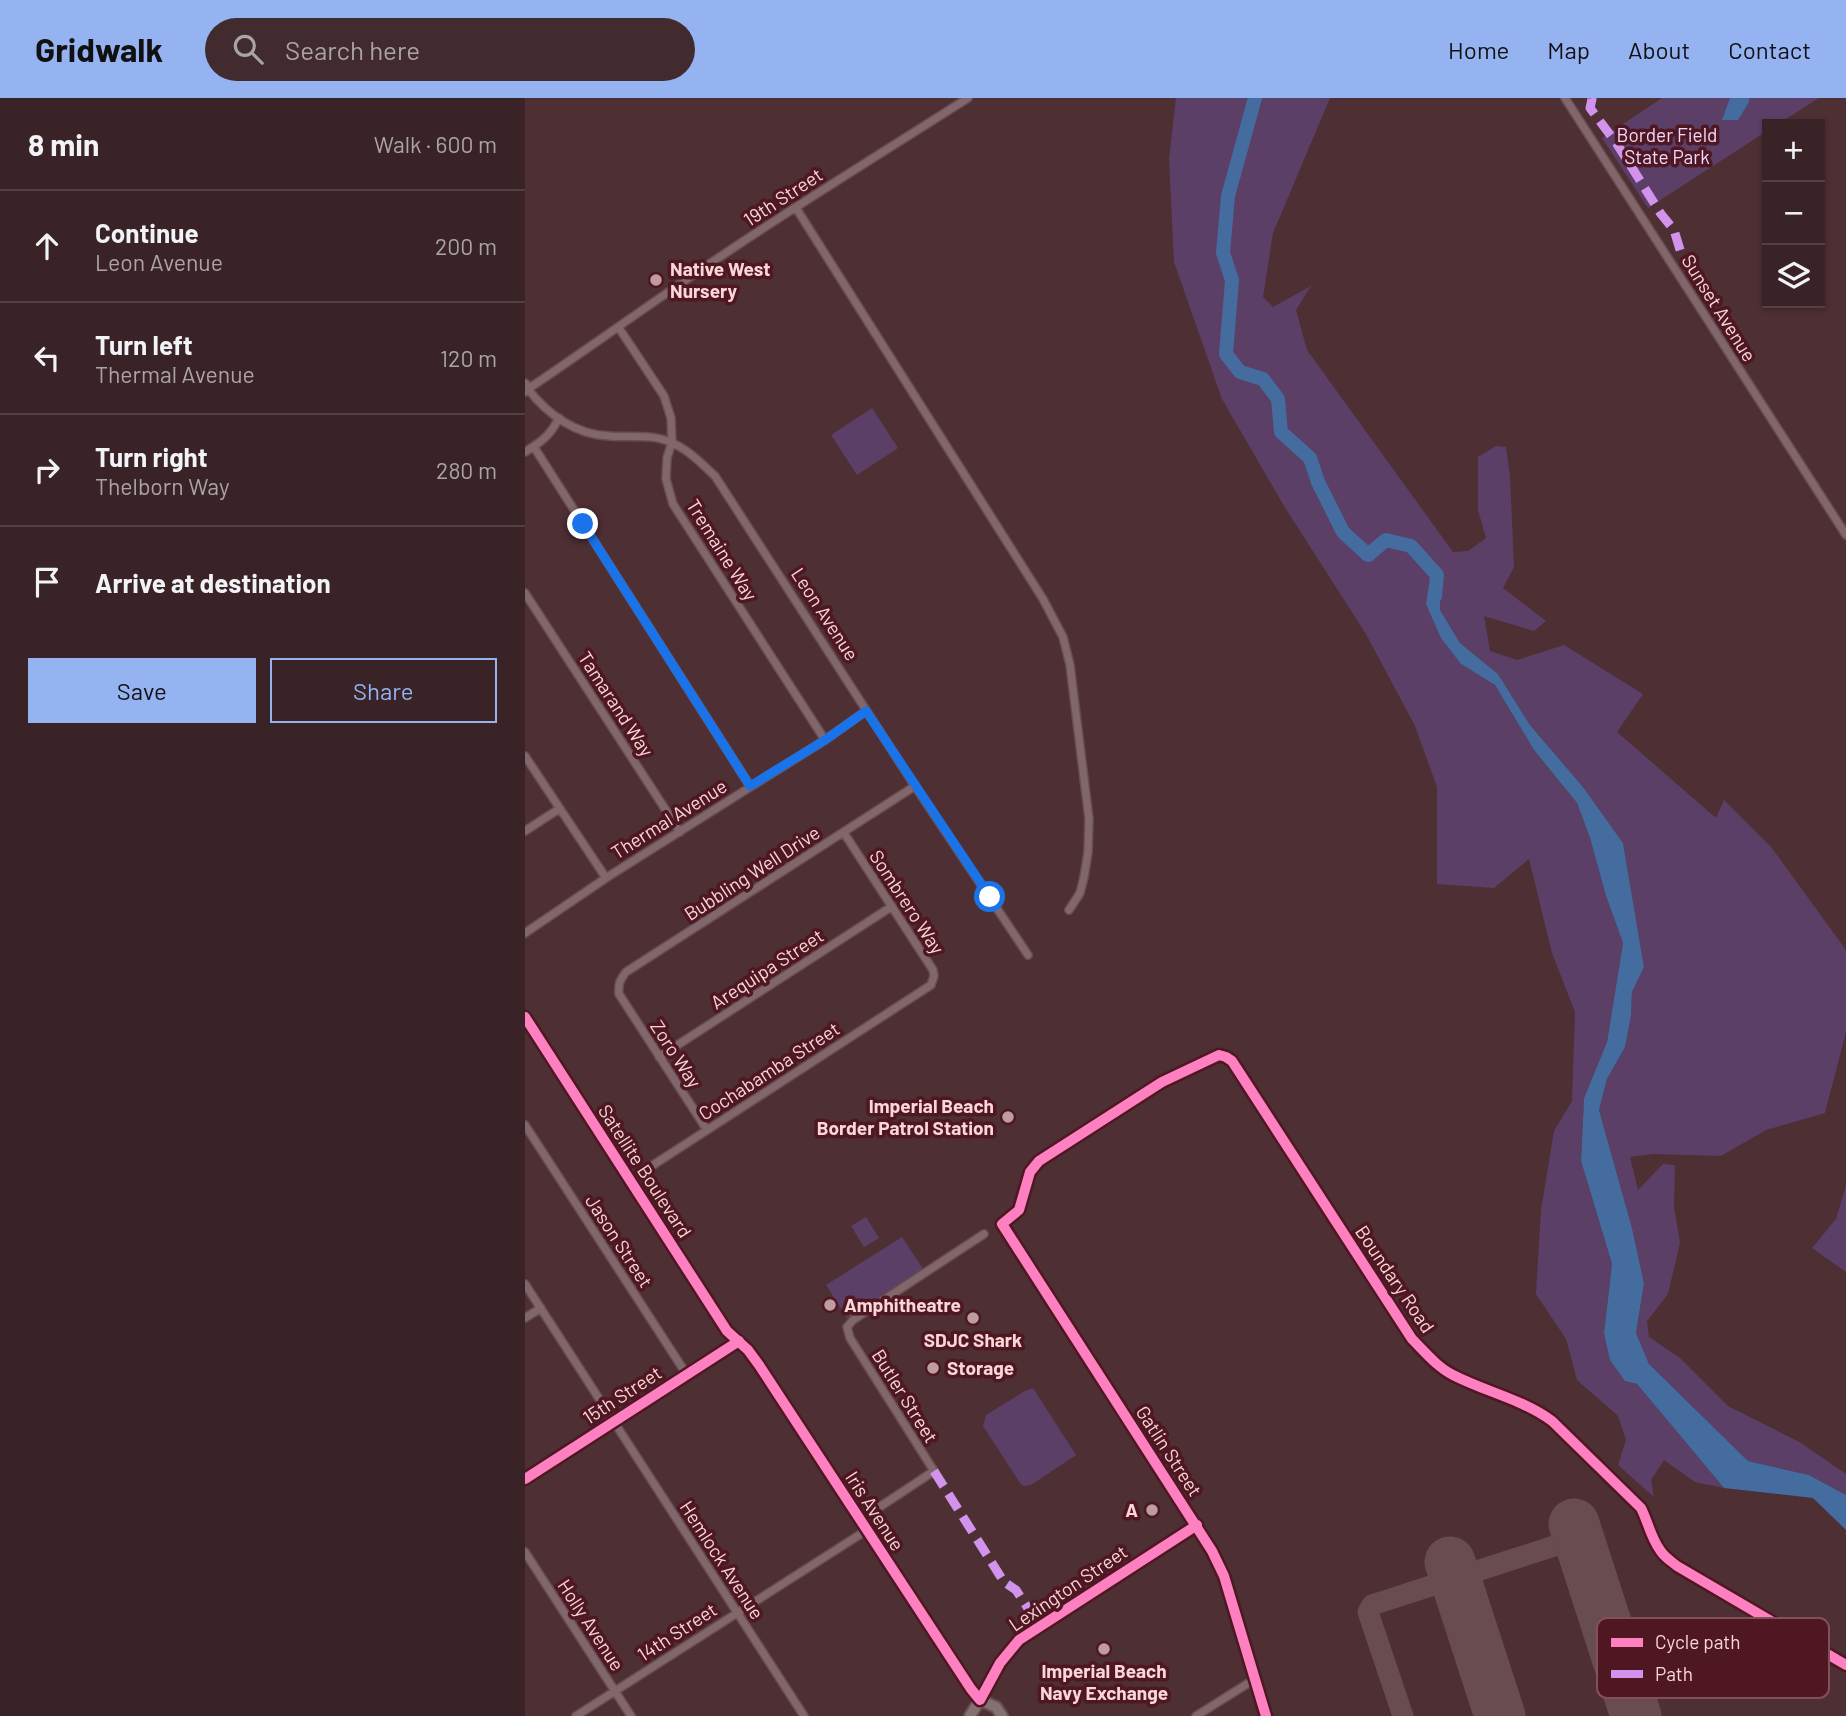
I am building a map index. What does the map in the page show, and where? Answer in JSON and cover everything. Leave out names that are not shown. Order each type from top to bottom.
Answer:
[{"type":"main road","points":[[971,1716],[981,1700]]},
{"type":"main road","points":[[979,1716],[981,1700]]},
{"type":"main road","points":[[981,1700],[987,1716]]},
{"type":"main road","points":[[981,1700],[996,1707],[1002,1716]]},
{"type":"street","name":"19th Street","points":[[526,388],[796,208],[968,98]]},
{"type":"street","name":"Sunset Avenue","points":[[1565,98],[1846,535]]},
{"type":"street","points":[[796,208],[1043,599],[1063,637],[1070,665],[1089,820],[1084,877],[1080,893],[1069,910]]},
{"type":"street","name":"Tremaine Way","points":[[619,328],[664,396],[671,418],[672,442],[667,458],[666,479],[673,504],[825,740]]},
{"type":"street","name":"Leon Avenue","points":[[526,388],[540,405],[586,433],[648,436],[672,442],[715,476],[915,786],[1028,955]]},
{"type":"street","points":[[525,452],[546,439],[559,418]]},
{"type":"street","points":[[534,447],[750,786]]},
{"type":"street","name":"Tamarand Way","points":[[525,593],[680,832]]},
{"type":"street","name":"Thermal Avenue","points":[[525,933],[866,711]]},
{"type":"street","points":[[525,756],[606,878]]},
{"type":"street","name":"Bubbling Well Drive","points":[[619,995],[619,980],[626,972],[915,786]]},
{"type":"street","points":[[525,831],[559,809]]},
{"type":"street","name":"Sombrero Way","points":[[844,833],[933,970],[935,976],[926,989]]},
{"type":"street","name":"Arequipa Street","points":[[660,1057],[891,907]]},
{"type":"street","name":"Cochabamba Street","points":[[630,1180],[926,989]]},
{"type":"street","name":"Zoro Way","points":[[619,995],[706,1130]]},
{"type":"street","name":"Satellite Boulevard","points":[[525,1017],[727,1331],[739,1341]]},
{"type":"street","name":"Boundary Road","points":[[1002,1224],[1019,1210],[1027,1180],[1034,1167],[1087,1125],[1162,1082],[1215,1056],[1226,1057],[1232,1061],[1412,1339],[1431,1359],[1452,1374],[1538,1410],[1574,1441],[1641,1508],[1665,1557],[1766,1618]]},
{"type":"street","name":"Jason Street","points":[[525,1125],[687,1375]]},
{"type":"street","name":"Gatlin Street","points":[[1002,1224],[1212,1550],[1224,1576],[1266,1716]]},
{"type":"street","name":"Butler Street","points":[[860,1520],[934,1471],[850,1338],[847,1327],[853,1320],[984,1234]]},
{"type":"street","name":"Hemlock Avenue","points":[[525,1284],[804,1716]]},
{"type":"street","points":[[525,1318],[541,1308]]},
{"type":"street","name":"15th Street","points":[[525,1479],[739,1341]]},
{"type":"street","name":"Iris Avenue","points":[[739,1341],[759,1365],[969,1687],[981,1700]]},
{"type":"street","name":"Lexington Street","points":[[981,1700],[1000,1663],[1019,1640],[1197,1525]]},
{"type":"street","name":"14th Street","points":[[576,1716],[867,1530]]},
{"type":"street","name":"Holly Avenue","points":[[525,1552],[631,1716]]},
{"type":"street","name":"Boundary Road","points":[[1829,1655],[1846,1665]]},
{"type":"street","points":[[1196,1716],[1255,1679]]},
{"type":"green space","points":[[1176,98],[1330,98],[1273,233],[1263,297],[1273,307],[1311,286],[1296,310],[1307,350],[1453,552],[1468,551],[1486,538],[1478,510],[1478,457],[1496,446],[1506,447],[1514,567],[1503,588],[1546,621],[1534,631],[1484,616],[1490,651],[1517,660],[1564,645],[1643,694],[1617,732],[1716,818],[1724,800],[1771,847],[1846,950],[1846,1032],[1825,1113],[1766,1130],[1721,1156],[1653,1154],[1630,1157],[1638,1190],[1663,1164],[1675,1165],[1674,1207],[1680,1243],[1668,1294],[1647,1321],[1649,1337],[1680,1358],[1728,1406],[1801,1443],[1846,1474],[1846,1495],[1809,1475],[1748,1461],[1649,1364],[1636,1333],[1644,1283],[1632,1228],[1599,1110],[1607,1079],[1625,1047],[1632,992],[1644,967],[1623,843],[1583,787],[1530,725],[1498,674],[1460,643],[1440,610],[1439,574],[1429,585],[1461,664],[1495,685],[1534,750],[1577,803],[1623,943],[1607,1042],[1584,1098],[1581,1161],[1612,1264],[1604,1332],[1625,1381],[1637,1384],[1724,1488],[1695,1482],[1664,1460],[1651,1480],[1654,1497],[1618,1465],[1626,1440],[1618,1416],[1577,1380],[1566,1339],[1536,1294],[1541,1210],[1554,1131],[1572,1101],[1575,1012],[1552,953],[1529,859],[1494,888],[1437,884],[1437,787],[1415,726],[1366,634],[1284,506],[1222,399],[1174,262],[1169,159]]},
{"type":"green space","name":"Border Field State Park","points":[[1662,98],[1819,98],[1786,119],[1762,119],[1762,134],[1648,208],[1602,138]]},
{"type":"green space","points":[[872,408],[898,448],[857,475],[831,435]]},
{"type":"green space","points":[[1846,1186],[1846,1272],[1812,1248],[1836,1219]]},
{"type":"green space","points":[[866,1217],[879,1238],[864,1247],[851,1226]]},
{"type":"green space","points":[[902,1237],[923,1269],[847,1318],[826,1285]]},
{"type":"green space","points":[[1033,1388],[1076,1455],[1031,1485],[1023,1486],[983,1426],[986,1415]]},
{"type":"water","points":[[1730,98],[1749,98],[1749,102],[1738,120],[1722,120]]},
{"type":"water","points":[[1440,573],[1440,610],[1460,643],[1498,674],[1530,725],[1583,787],[1623,843],[1644,967],[1632,992],[1625,1047],[1607,1079],[1599,1110],[1632,1228],[1644,1283],[1636,1333],[1649,1364],[1748,1461],[1809,1475],[1846,1495],[1846,1530],[1813,1498],[1724,1488],[1637,1384],[1625,1381],[1610,1360],[1604,1333],[1612,1264],[1581,1161],[1584,1098],[1607,1042],[1623,943],[1577,803],[1534,750],[1495,685],[1461,664],[1441,638],[1426,604],[1429,585]]},
{"type":"waterway","points":[[1255,98],[1228,196],[1223,253],[1232,280],[1226,354],[1240,372],[1263,379],[1278,399],[1281,432],[1310,458],[1318,482],[1343,532],[1368,555],[1386,540],[1411,546],[1437,575],[1435,596]]},
{"type":"taxiway","points":[[1403,1716],[1368,1612],[1372,1605],[1579,1538]]},
{"type":"runway","points":[[1574,1524],[1604,1618]]},
{"type":"runway","points":[[1450,1562],[1500,1716]]},
{"type":"runway","points":[[1630,1698],[1636,1716]]},
{"type":"marked path","points":[[1591,98],[1590,108],[1674,230],[1681,253],[1703,278]]},
{"type":"marked path","points":[[934,1471],[1004,1582],[1016,1590],[1033,1616]]},
{"type":"cycle path","points":[[525,1017],[727,1331],[748,1350],[759,1365],[980,1700],[1000,1663],[1019,1640],[1197,1525]]},
{"type":"cycle path","points":[[1266,1716],[1224,1576],[1212,1551],[1002,1224],[1019,1210],[1030,1172],[1039,1161],[1162,1082],[1219,1055],[1232,1061],[1412,1339],[1431,1359],[1453,1375],[1529,1407],[1552,1421],[1641,1508],[1654,1540],[1668,1559],[1766,1618]]},
{"type":"cycle path","points":[[525,1479],[739,1341]]},
{"type":"cycle path","points":[[1829,1655],[1846,1665]]},
{"type":"place","name":"Native West Nursery","points":[[656,280]]},
{"type":"place","name":"Imperial Beach Border Patrol Station","points":[[1008,1117]]},
{"type":"place","name":"Amphitheatre","points":[[830,1305]]},
{"type":"place","name":"SDJC Shark","points":[[973,1318]]},
{"type":"place","name":"Storage","points":[[933,1368]]},
{"type":"place","name":"A","points":[[1152,1510]]},
{"type":"place","name":"Imperial Beach Navy Exchange","points":[[1104,1649]]},
{"type":"route","points":[[583,524],[750,786],[866,711],[990,897]]}]
